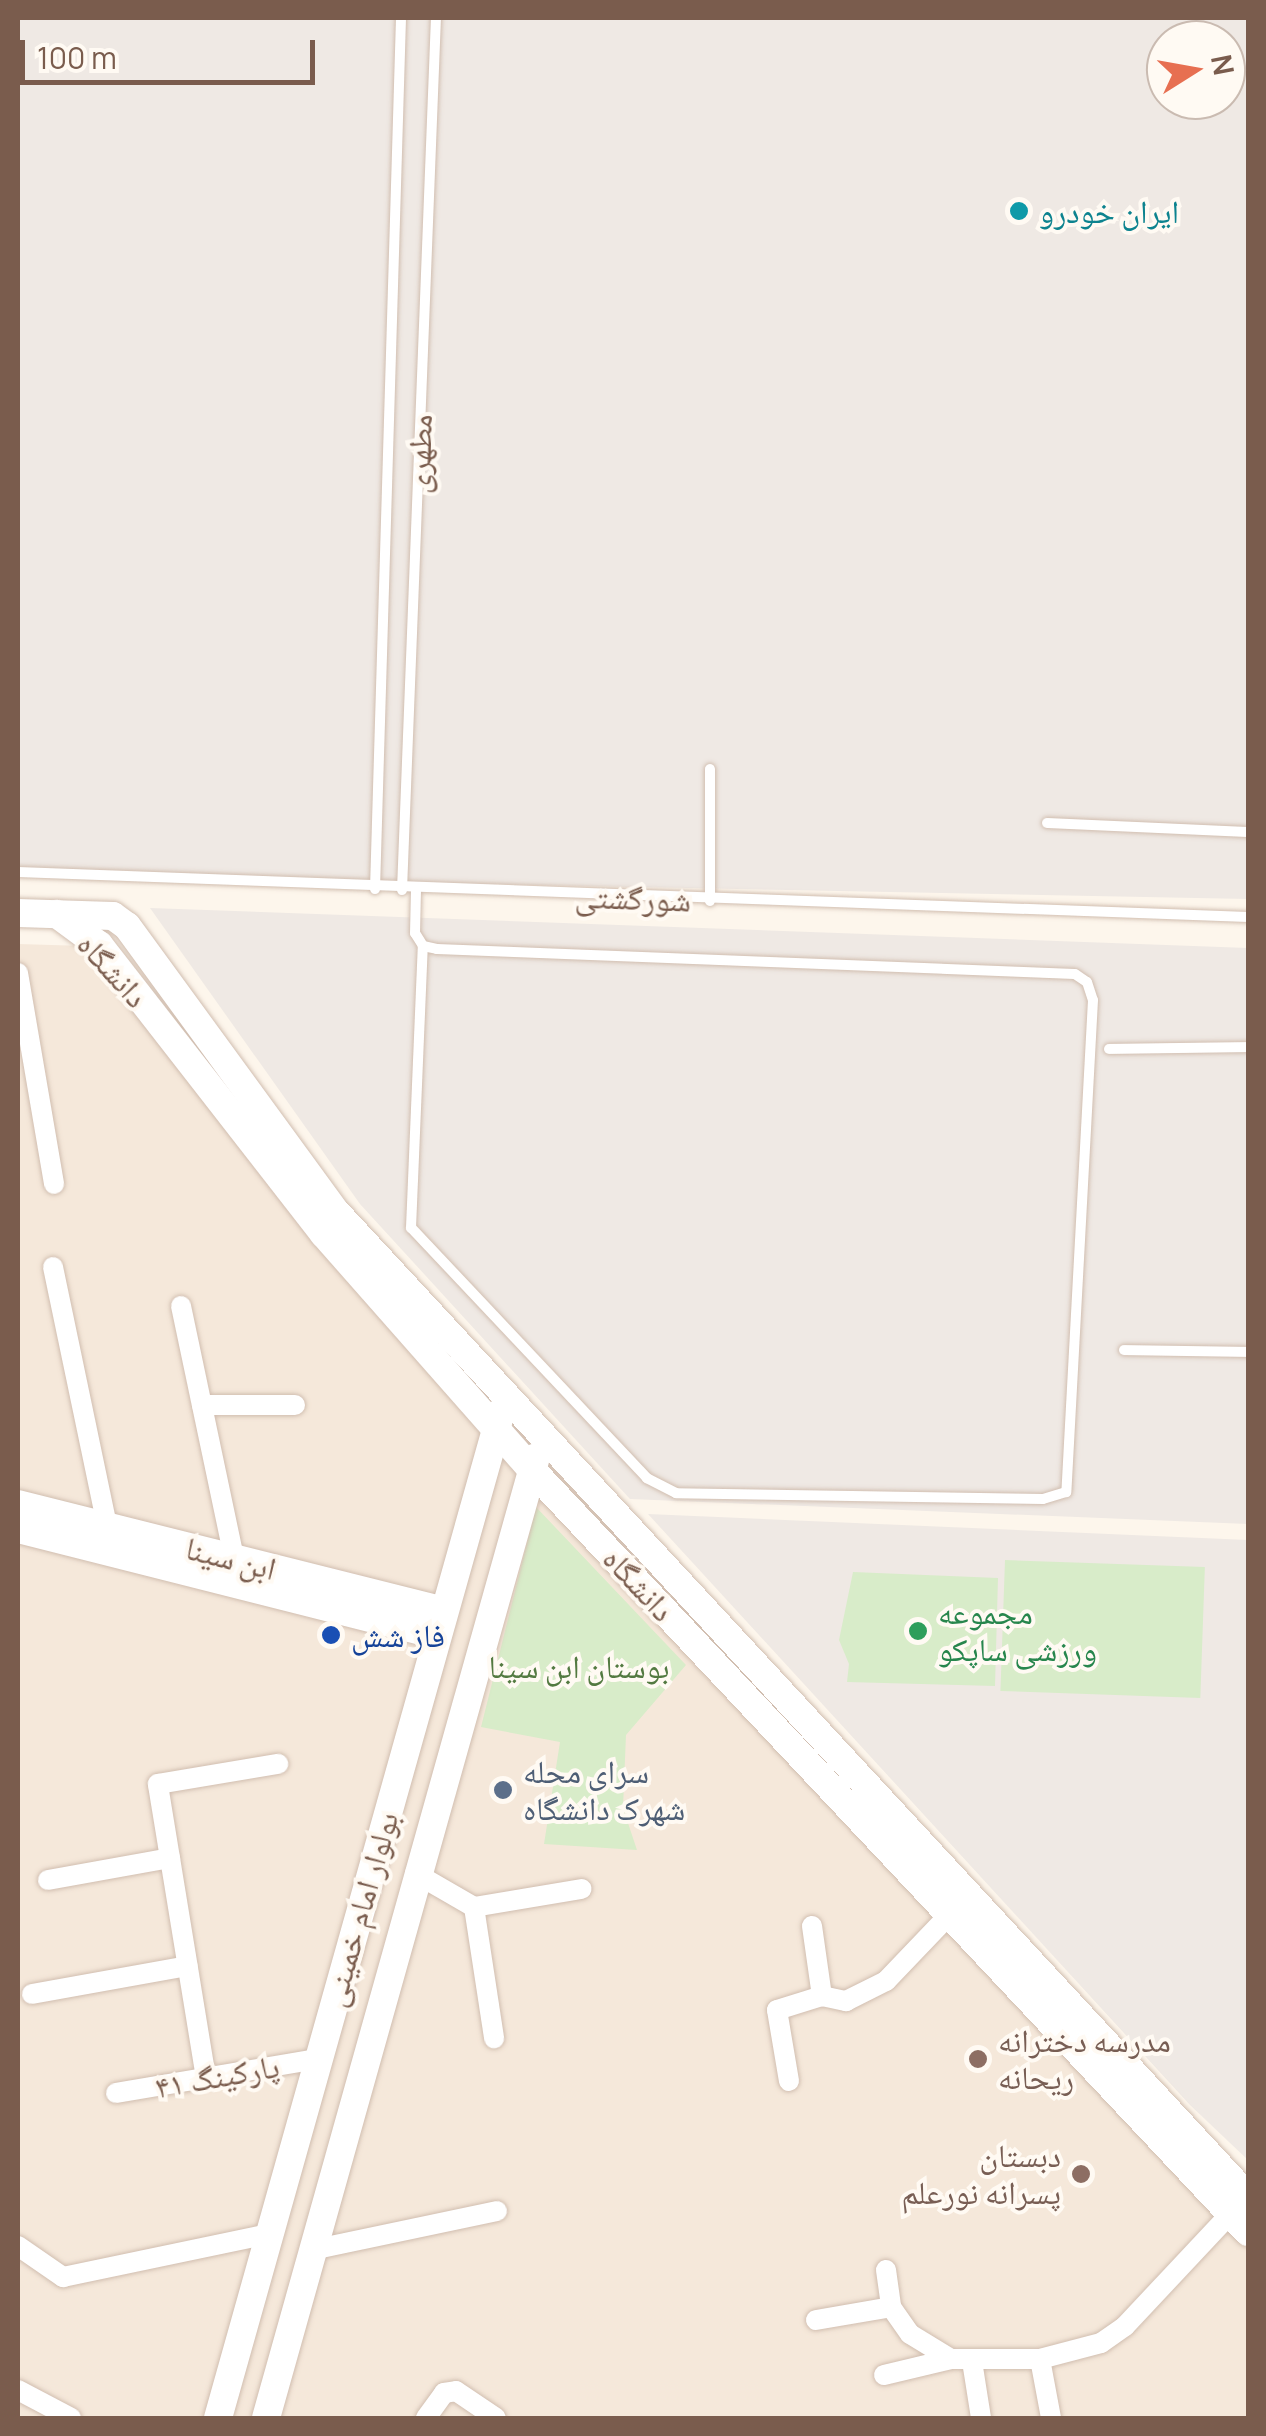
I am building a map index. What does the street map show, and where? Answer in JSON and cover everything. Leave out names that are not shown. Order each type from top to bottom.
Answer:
[{"type":"street","points":[[18,913],[58,914]]},
{"type":"street","name":"دانشگاه","points":[[58,914],[113,916],[334,1210],[500,1413],[531,1469],[950,1914],[1243,2214]]},
{"type":"street","name":"دانشگاه","points":[[58,914],[99,945],[324,1234],[500,1413],[542,1441],[1243,2214]]},
{"type":"street","points":[[18,973],[54,1184]]},
{"type":"street","points":[[53,1267],[107,1526]]},
{"type":"street","points":[[182,1306],[234,1558]]},
{"type":"street","points":[[202,1405],[295,1406]]},
{"type":"street","name":"بولوار امام خمینی","points":[[218,2418],[500,1413]]},
{"type":"street","name":"بولوار امام خمینی","points":[[266,2418],[415,1872],[542,1441]]},
{"type":"street","name":"ابن سینا","points":[[18,1504],[234,1558],[440,1623]]},
{"type":"street","name":"ابن سینا","points":[[18,1529],[440,1623]]},
{"type":"street","points":[[206,2078],[158,1784],[278,1764]]},
{"type":"street","points":[[48,1880],[170,1858]]},
{"type":"street","points":[[415,1872],[474,1907],[582,1889]]},
{"type":"street","points":[[474,1907],[494,2038]]},
{"type":"street","points":[[789,2081],[777,2010],[822,1996],[846,2001],[886,1981],[950,1914]]},
{"type":"street","points":[[812,1926],[822,1996]]},
{"type":"street","points":[[32,1994],[188,1966]]},
{"type":"street","name":"پارکینگ ۴۱","points":[[116,2093],[318,2059]]},
{"type":"street","points":[[312,2250],[497,2212]]},
{"type":"street","points":[[884,2374],[961,2360],[1040,2358],[1101,2342],[1124,2326],[1243,2214]]},
{"type":"street","points":[[18,2246],[63,2277],[270,2234]]},
{"type":"street","points":[[886,2270],[891,2307],[910,2334],[961,2360],[980,2418]]},
{"type":"street","points":[[816,2320],[891,2307]]},
{"type":"street","points":[[1040,2358],[1051,2418]]},
{"type":"street","points":[[18,2390],[71,2418]]},
{"type":"street","points":[[426,2418],[444,2393],[456,2390],[496,2418]]},
{"type":"lane","name":"مطهری","points":[[375,889],[371,844],[400,18]]},
{"type":"lane","name":"مطهری","points":[[402,890],[436,18]]},
{"type":"lane","points":[[710,769],[710,900]]},
{"type":"lane","points":[[1047,823],[1248,832]]},
{"type":"lane","name":"شورگشتی","points":[[18,872],[402,890],[1248,917]]},
{"type":"lane","points":[[416,890],[415,933],[423,946],[411,1228],[647,1478],[676,1493],[1042,1499],[1066,1492],[1093,1000],[1086,982],[1075,974],[423,946]]},
{"type":"lane","points":[[1109,1050],[1248,1047]]},
{"type":"lane","points":[[1124,1350],[1248,1352]]},
{"type":"shaded area","points":[[18,18],[1248,18],[1248,899],[18,875]]},
{"type":"shaded area","points":[[150,908],[1248,948],[1248,1524],[630,1499],[360,1204]]},
{"type":"shaded area","points":[[18,944],[85,946],[1248,2181],[1248,2418],[18,2418]]},
{"type":"shaded area","points":[[648,1514],[1248,1540],[1248,2160],[1190,2105]]},
{"type":"green space","name":"بوستان ابن سینا","points":[[536,1507],[686,1665],[626,1735],[623,1808],[637,1850],[544,1844],[560,1742],[481,1727]]},
{"type":"green space","points":[[1005,1560],[1205,1567],[1200,1698],[1000,1691]]},
{"type":"green space","name":"مجموعه ورزشی ساپکو","points":[[853,1572],[998,1578],[995,1686],[847,1682],[849,1664],[839,1640]]},
{"type":"place","name":"ایران خودرو","points":[[1019,211]]},
{"type":"place","name":"مجموعه ورزشی ساپکو","points":[[918,1631]]},
{"type":"place","name":"فاز شش","points":[[331,1635]]},
{"type":"place","name":"سرای محله شهرک دانشگاه","points":[[503,1790]]},
{"type":"place","name":"مدرسه دخترانه ریحانه","points":[[978,2059]]},
{"type":"place","name":"دبستان پسرانه نورعلم","points":[[1081,2174]]}]
